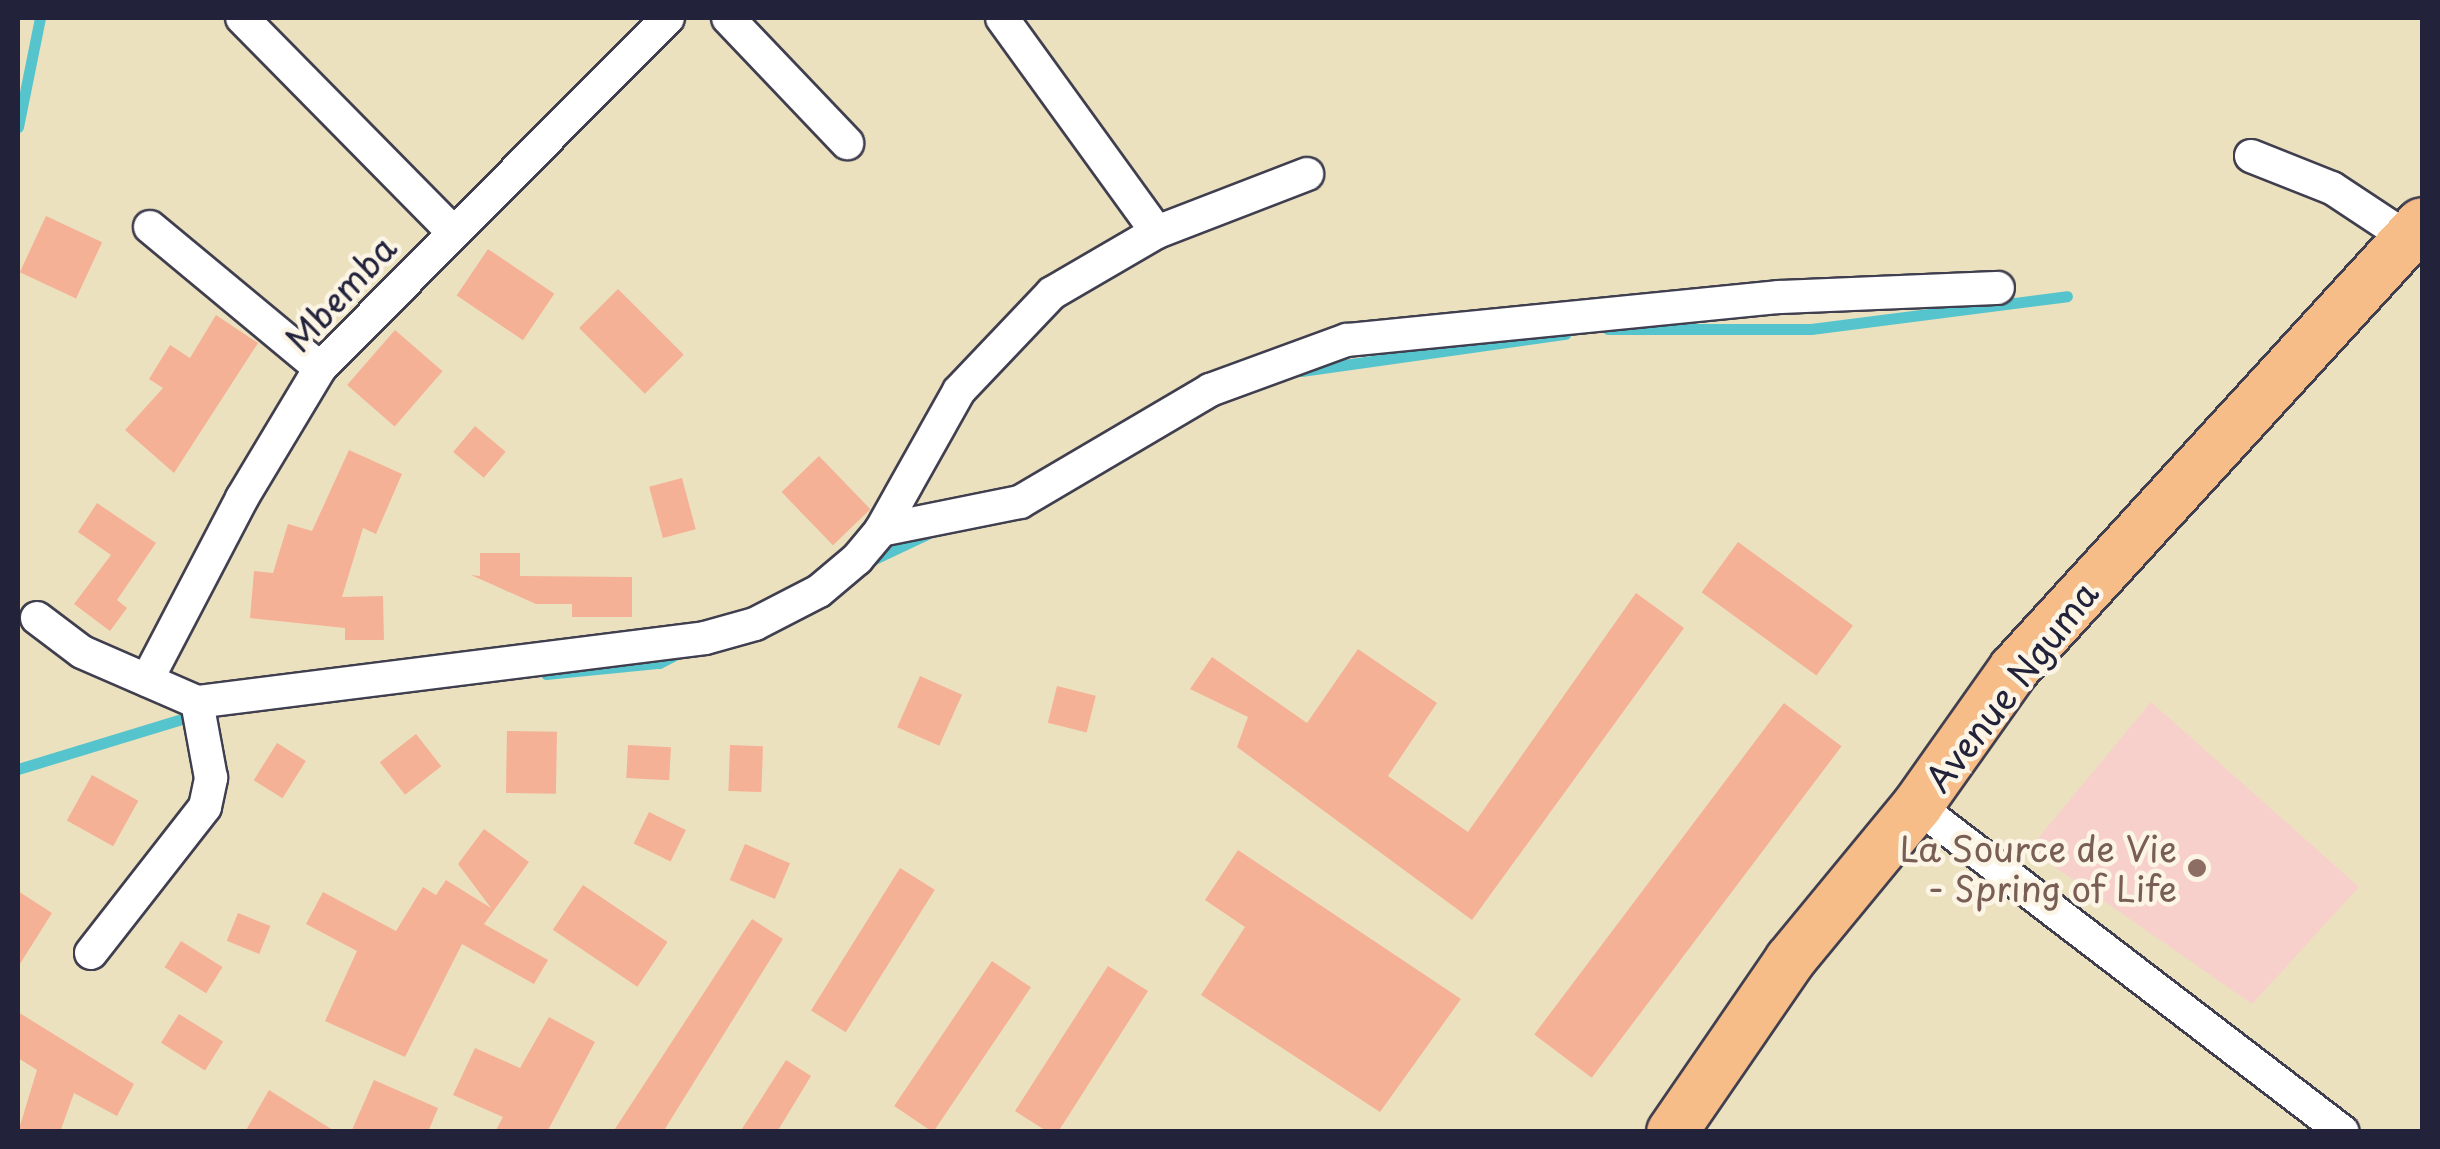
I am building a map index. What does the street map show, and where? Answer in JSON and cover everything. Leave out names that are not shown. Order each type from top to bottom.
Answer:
[{"type":"main road","name":"Avenue Nguma","points":[[1672,1132],[1790,960],[1917,806],[2023,659],[2416,231]]},
{"type":"street","points":[[242,18],[453,232]]},
{"type":"street","points":[[728,18],[847,144]]},
{"type":"street","points":[[1002,18],[1157,232]]},
{"type":"street","name":"Mbemba","points":[[147,680],[242,498],[320,368],[650,23]]},
{"type":"street","points":[[2251,156],[2332,188],[2416,231]]},
{"type":"street","points":[[37,618],[82,652],[197,702],[705,638],[755,624],[819,591],[881,530],[958,390],[1052,293],[1157,232],[1307,174]]},
{"type":"street","points":[[150,227],[320,368]]},
{"type":"street","points":[[881,530],[1020,502],[1210,390],[1347,340],[1779,297],[1998,288]]},
{"type":"street","points":[[91,953],[205,807],[211,778],[197,702]]},
{"type":"street","points":[[1917,806],[2342,1132]]},
{"type":"shaded area","name":"La Source de Vie - Spring of Life","points":[[2151,702],[2359,887],[2252,1004],[2029,849]]},
{"type":"building","points":[[46,216],[102,242],[76,298],[20,272]]},
{"type":"building","points":[[488,249],[554,294],[523,340],[457,295]]},
{"type":"building","points":[[618,289],[684,355],[645,394],[579,328]]},
{"type":"building","points":[[216,315],[258,343],[174,473],[125,430],[163,388],[149,379],[170,345],[190,358]]},
{"type":"building","points":[[395,330],[443,371],[395,426],[347,385]]},
{"type":"building","points":[[475,426],[506,452],[484,478],[453,452]]},
{"type":"building","points":[[349,450],[402,474],[376,534],[363,528],[342,597],[383,596],[384,640],[345,640],[345,628],[250,618],[254,571],[273,573],[288,524],[312,531]]},
{"type":"building","points":[[819,456],[870,509],[833,545],[782,492]]},
{"type":"building","points":[[682,478],[696,529],[663,538],[649,487]]},
{"type":"building","points":[[97,503],[156,543],[117,600],[127,608],[110,631],[74,604],[111,555],[78,532]]},
{"type":"building","points":[[1738,542],[1853,625],[1816,676],[1702,592]]},
{"type":"building","points":[[480,553],[520,553],[520,576],[632,577],[632,617],[572,617],[572,604],[536,604],[471,575],[480,576]]},
{"type":"building","points":[[1636,593],[1684,628],[1472,920],[1237,747],[1248,717],[1190,689],[1212,657],[1307,723],[1358,649],[1437,703],[1388,776],[1468,832]]},
{"type":"building","points":[[920,676],[962,695],[939,746],[897,727]]},
{"type":"building","points":[[1057,686],[1096,696],[1087,733],[1048,723]]},
{"type":"building","points":[[1784,703],[1842,746],[1592,1078],[1534,1034]]},
{"type":"building","points":[[507,731],[557,732],[556,794],[506,793]]},
{"type":"building","points":[[416,734],[441,766],[405,795],[380,762]]},
{"type":"building","points":[[277,743],[306,761],[283,798],[254,780]]},
{"type":"building","points":[[628,745],[671,747],[669,780],[626,778]]},
{"type":"building","points":[[730,745],[763,746],[761,792],[728,791]]},
{"type":"building","points":[[92,775],[138,801],[113,846],[67,820]]},
{"type":"building","points":[[649,812],[686,830],[671,861],[634,843]]},
{"type":"building","points":[[484,829],[529,862],[484,924],[548,960],[534,984],[462,944],[405,1057],[325,1021],[357,951],[306,924],[323,892],[396,931],[423,887],[436,895],[446,880],[491,908],[458,864]]},
{"type":"building","points":[[745,844],[790,863],[775,899],[730,880]]},
{"type":"building","points":[[1238,850],[1461,999],[1380,1112],[1201,995],[1245,927],[1205,900]]},
{"type":"building","points":[[900,868],[935,890],[846,1032],[811,1010]]},
{"type":"building","points":[[583,885],[668,942],[637,987],[553,930]]},
{"type":"building","points":[[18,891],[52,913],[18,967]]},
{"type":"building","points":[[238,913],[270,926],[259,954],[227,941]]},
{"type":"building","points":[[752,919],[783,939],[663,1132],[613,1132]]},
{"type":"building","points":[[181,941],[223,967],[206,993],[165,967]]},
{"type":"building","points":[[992,961],[1031,987],[933,1132],[894,1106]]},
{"type":"building","points":[[1108,966],[1148,991],[1058,1132],[1048,1132],[1015,1111]]},
{"type":"building","points":[[18,1012],[134,1084],[117,1116],[74,1093],[60,1132],[18,1132],[37,1070],[18,1058]]},
{"type":"building","points":[[179,1014],[223,1042],[205,1070],[161,1043]]},
{"type":"building","points":[[549,1017],[595,1042],[547,1132],[495,1132],[503,1117],[453,1095],[475,1048],[520,1068]]},
{"type":"building","points":[[786,1060],[811,1076],[777,1132],[740,1132]]},
{"type":"building","points":[[374,1080],[438,1108],[428,1132],[351,1132]]},
{"type":"building","points":[[269,1090],[336,1132],[245,1132]]},
{"type":"waterway","points":[[18,127],[40,18]]},
{"type":"waterway","points":[[1608,329],[1811,329],[2067,296]]},
{"type":"waterway","points":[[1301,371],[1565,334]]},
{"type":"waterway","points":[[872,560],[927,534]]},
{"type":"waterway","points":[[546,674],[659,663],[679,653]]},
{"type":"waterway","points":[[18,769],[195,715]]},
{"type":"place","name":"La Source de Vie - Spring of Life","points":[[2197,868]]}]
